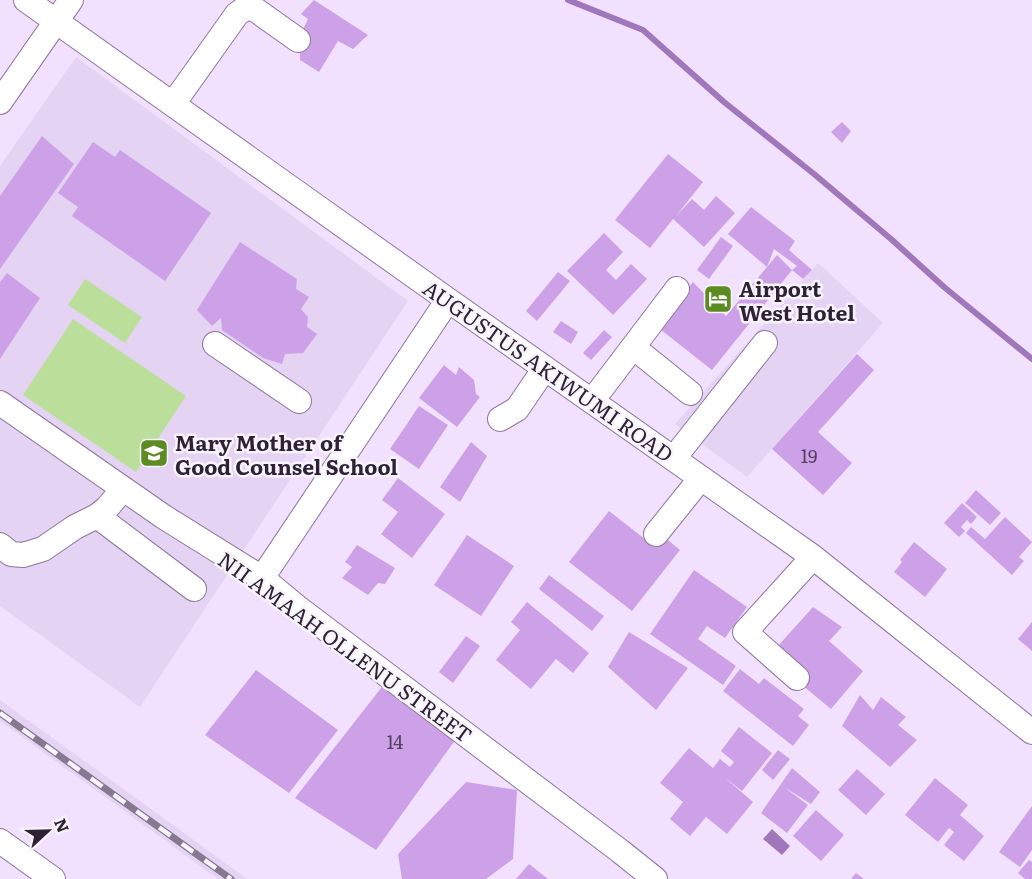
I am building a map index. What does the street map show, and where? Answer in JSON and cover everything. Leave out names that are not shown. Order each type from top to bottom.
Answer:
[{"type":"street","name":"AUGUSTUS AKIWUMI ROAD","points":[[26,0],[813,557],[1032,732]]},
{"type":"street","points":[[0,102],[71,0]]},
{"type":"street","points":[[173,104],[237,14],[244,9],[253,8],[298,40]]},
{"type":"street","points":[[592,401],[677,289]]},
{"type":"street","points":[[261,578],[448,300]]},
{"type":"street","points":[[674,458],[765,343]]},
{"type":"street","points":[[215,344],[299,401]]},
{"type":"street","points":[[633,347],[690,393]]},
{"type":"street","points":[[500,419],[517,409],[544,368]]},
{"type":"street","name":"NII AMAAH OLLENU STREET","points":[[2,409],[164,517],[261,578],[655,879]]},
{"type":"street","points":[[656,534],[701,478]]},
{"type":"street","points":[[0,545],[11,554],[22,555],[43,549],[85,521],[97,516],[123,489]]},
{"type":"street","points":[[97,516],[194,589]]},
{"type":"street","points":[[797,678],[745,632],[813,557]]},
{"type":"street","points":[[0,841],[53,879]]},
{"type":"shaded area","name":"Mary Mother of Good Counsel School","points":[[76,57],[408,301],[140,707],[0,606],[0,166]]},
{"type":"shaded area","points":[[818,263],[883,323],[747,477],[675,424]]},
{"type":"shaded area","points":[[0,700],[247,879],[218,879],[0,721]]},
{"type":"shaded area","points":[[772,829],[790,846],[782,855],[763,839]]},
{"type":"green space","points":[[85,279],[142,317],[125,343],[68,305]]},
{"type":"green space","points":[[73,319],[186,396],[136,472],[23,395]]},
{"type":"building","points":[[314,0],[368,35],[353,49],[338,41],[319,72],[300,60],[300,53],[295,46],[308,19],[301,14]]},
{"type":"building","points":[[842,122],[851,131],[842,143],[831,132]]},
{"type":"building","points":[[42,136],[74,164],[0,269],[0,196]]},
{"type":"building","points":[[93,142],[115,157],[120,150],[211,213],[165,281],[72,216],[78,207],[58,193]]},
{"type":"building","points":[[668,154],[703,182],[676,216],[692,199],[704,210],[716,196],[735,213],[704,247],[673,219],[650,248],[615,220]]},
{"type":"building","name":"Airport West Hotel","points":[[751,207],[795,241],[789,250],[812,270],[803,279],[792,270],[797,266],[774,249],[767,267],[728,234]]},
{"type":"building","points":[[604,233],[623,252],[606,270],[616,280],[631,264],[647,279],[613,315],[567,271]]},
{"type":"building","name":"Airport West Hotel","points":[[721,237],[733,246],[709,279],[697,270]]},
{"type":"building","points":[[240,242],[297,279],[296,289],[309,297],[301,309],[308,317],[307,327],[317,334],[303,353],[285,354],[282,364],[263,358],[222,330],[221,318],[212,326],[197,310]]},
{"type":"building","name":"Airport West Hotel","points":[[777,255],[792,270],[712,370],[656,326],[693,282],[726,316]]},
{"type":"building","points":[[558,272],[570,281],[537,321],[526,311]]},
{"type":"building","points":[[7,273],[40,298],[0,359],[0,282]]},
{"type":"building","points":[[561,321],[578,332],[571,344],[553,332]]},
{"type":"building","points":[[604,330],[612,337],[591,360],[583,353]]},
{"type":"building","points":[[857,354],[874,370],[818,432],[852,463],[823,495],[772,449]]},
{"type":"building","points":[[444,365],[456,375],[459,367],[474,380],[476,394],[480,397],[457,427],[419,398]]},
{"type":"building","points":[[419,406],[448,425],[419,469],[390,449]]},
{"type":"building","points":[[471,442],[487,456],[460,502],[440,487]]},
{"type":"building","points":[[398,478],[445,514],[412,558],[381,534],[398,512],[382,500]]},
{"type":"building","points":[[976,490],[1001,513],[990,525],[965,503]]},
{"type":"building","points":[[962,503],[977,517],[971,524],[967,520],[961,527],[965,531],[959,537],[944,523]]},
{"type":"building","points":[[609,511],[655,547],[663,536],[680,550],[632,611],[569,562]]},
{"type":"building","points":[[1005,517],[1032,542],[1019,557],[1024,561],[1012,575],[966,533],[971,527],[985,539]]},
{"type":"building","points":[[467,535],[514,566],[481,616],[434,585]]},
{"type":"building","points":[[914,542],[947,569],[925,597],[894,572]]},
{"type":"building","points":[[357,545],[395,568],[385,584],[378,583],[368,595],[342,578],[352,567],[345,562]]},
{"type":"building","points":[[694,570],[747,607],[725,638],[707,626],[698,639],[736,666],[723,685],[650,634]]},
{"type":"building","points":[[549,575],[604,616],[592,631],[539,589]]},
{"type":"building","points":[[527,602],[589,653],[573,673],[556,659],[531,689],[496,660],[520,630],[511,622]]},
{"type":"building","points":[[813,607],[842,627],[829,641],[863,671],[831,709],[768,657]]},
{"type":"building","points":[[1032,622],[1032,651],[1018,639]]},
{"type":"building","points":[[629,632],[688,668],[656,710],[608,667]]},
{"type":"building","points":[[466,636],[480,646],[453,683],[439,672]]},
{"type":"building","points":[[740,669],[759,684],[764,678],[804,709],[798,716],[809,725],[793,746],[723,691]]},
{"type":"building","points":[[256,670],[338,730],[289,793],[205,735]]},
{"type":"building","points":[[385,683],[456,739],[376,850],[295,798]]},
{"type":"building","points":[[860,695],[873,710],[881,697],[906,717],[898,725],[917,740],[890,767],[842,726]]},
{"type":"building","points":[[739,727],[772,753],[742,791],[724,777],[753,802],[727,834],[706,817],[690,836],[670,819],[683,802],[660,783],[689,748],[713,768],[720,759],[730,767],[734,762],[721,751]]},
{"type":"building","points":[[778,750],[790,759],[773,780],[762,770]]},
{"type":"building","points":[[792,768],[820,792],[811,804],[784,787],[808,805],[787,833],[761,813]]},
{"type":"building","points":[[857,769],[885,794],[866,815],[838,790]]},
{"type":"building","points":[[935,778],[968,805],[960,815],[984,836],[964,861],[944,845],[954,832],[949,828],[938,842],[905,815]]},
{"type":"building","points":[[466,782],[517,790],[513,859],[486,879],[402,879],[398,854]]},
{"type":"building","points":[[1032,806],[1032,850],[1020,867],[999,852]]},
{"type":"building","points":[[816,810],[844,835],[821,861],[793,836]]},
{"type":"building","points":[[1029,860],[1032,862],[1032,879],[1025,879],[1018,873]]},
{"type":"building","points":[[529,864],[548,879],[516,879]]},
{"type":"building","points":[[856,873],[864,879],[851,879]]},
{"type":"waterway","points":[[568,0],[643,30],[724,102],[814,174],[944,287],[1032,359]]},
{"type":"railway","points":[[0,713],[231,879]]},
{"type":"place","name":"Airport West Hotel","points":[[718,299]]},
{"type":"place","name":"Mary Mother of Good Counsel School","points":[[154,453]]}]
